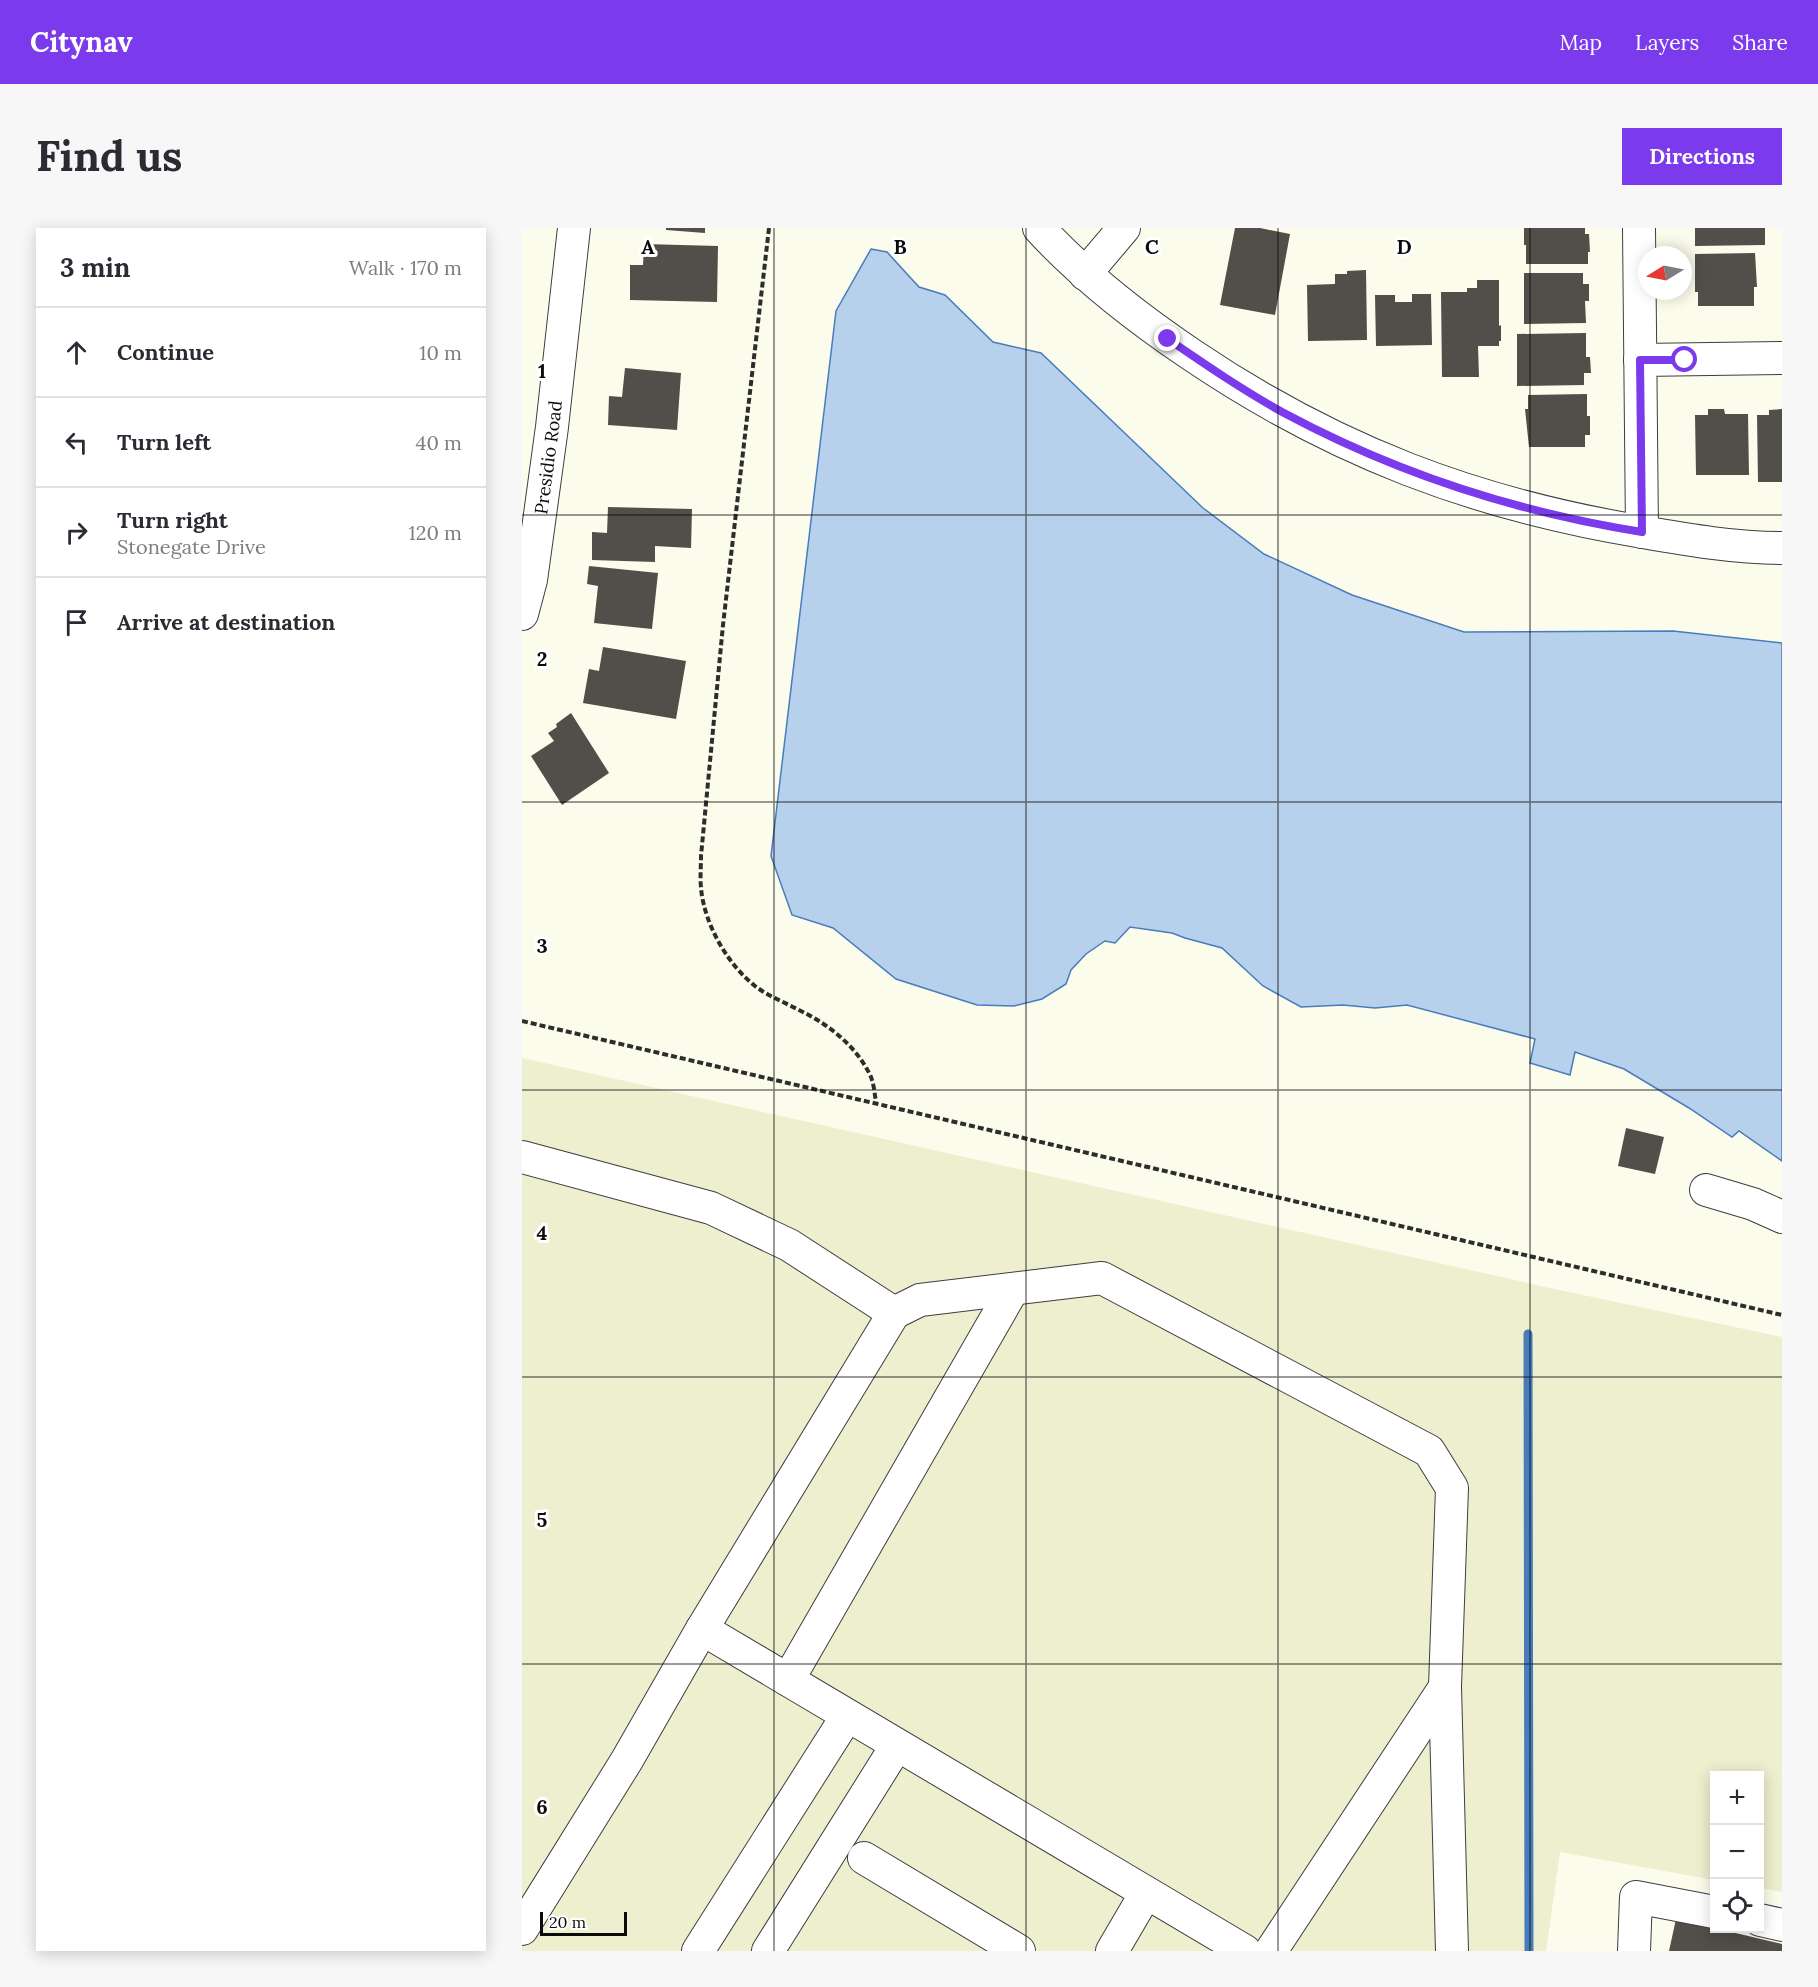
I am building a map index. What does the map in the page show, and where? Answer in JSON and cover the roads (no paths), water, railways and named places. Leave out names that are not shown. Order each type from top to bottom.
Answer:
[{"type":"street","name":"Presidio Road","points":[[522,614],[531,580],[552,427],[574,228]]},
{"type":"street","points":[[1039,228],[1085,274],[1168,339],[1232,382],[1284,413],[1403,469],[1505,503],[1604,526],[1689,540],[1782,549]]},
{"type":"street","points":[[1085,274],[1124,228]]},
{"type":"street","points":[[1640,228],[1642,532]]},
{"type":"street","points":[[1640,360],[1782,358]]},
{"type":"street","points":[[522,1157],[711,1208],[789,1245],[894,1313]]},
{"type":"street","points":[[1706,1190],[1753,1204],[1782,1217]]},
{"type":"street","points":[[522,1929],[627,1760],[702,1629],[894,1313],[921,1300],[1102,1278],[1429,1451],[1452,1488],[1445,1687],[1452,1951]]},
{"type":"street","points":[[788,1680],[1013,1289]]},
{"type":"street","points":[[702,1629],[1245,1951]]},
{"type":"street","points":[[1271,1951],[1445,1687]]},
{"type":"street","points":[[698,1951],[847,1716]]},
{"type":"street","points":[[780,1946],[897,1745]]},
{"type":"street","points":[[864,1858],[1019,1951]]},
{"type":"street","points":[[1112,1951],[1146,1893]]},
{"type":"street","points":[[1634,1951],[1636,1897],[1710,1911]]},
{"type":"street","points":[[1764,1921],[1782,1925]]},
{"type":"water","points":[[871,249],[887,252],[919,287],[945,295],[993,342],[1041,353],[1203,508],[1264,554],[1352,595],[1464,632],[1673,631],[1782,643],[1782,1161],[1739,1131],[1732,1137],[1624,1069],[1575,1052],[1570,1075],[1530,1063],[1535,1039],[1407,1005],[1375,1008],[1343,1005],[1301,1007],[1263,986],[1222,948],[1172,933],[1130,927],[1115,943],[1105,941],[1086,954],[1071,970],[1066,984],[1042,999],[1014,1006],[977,1005],[896,979],[833,928],[792,915],[771,856],[836,311]]},
{"type":"waterway","points":[[1528,1334],[1529,1951]]}]
